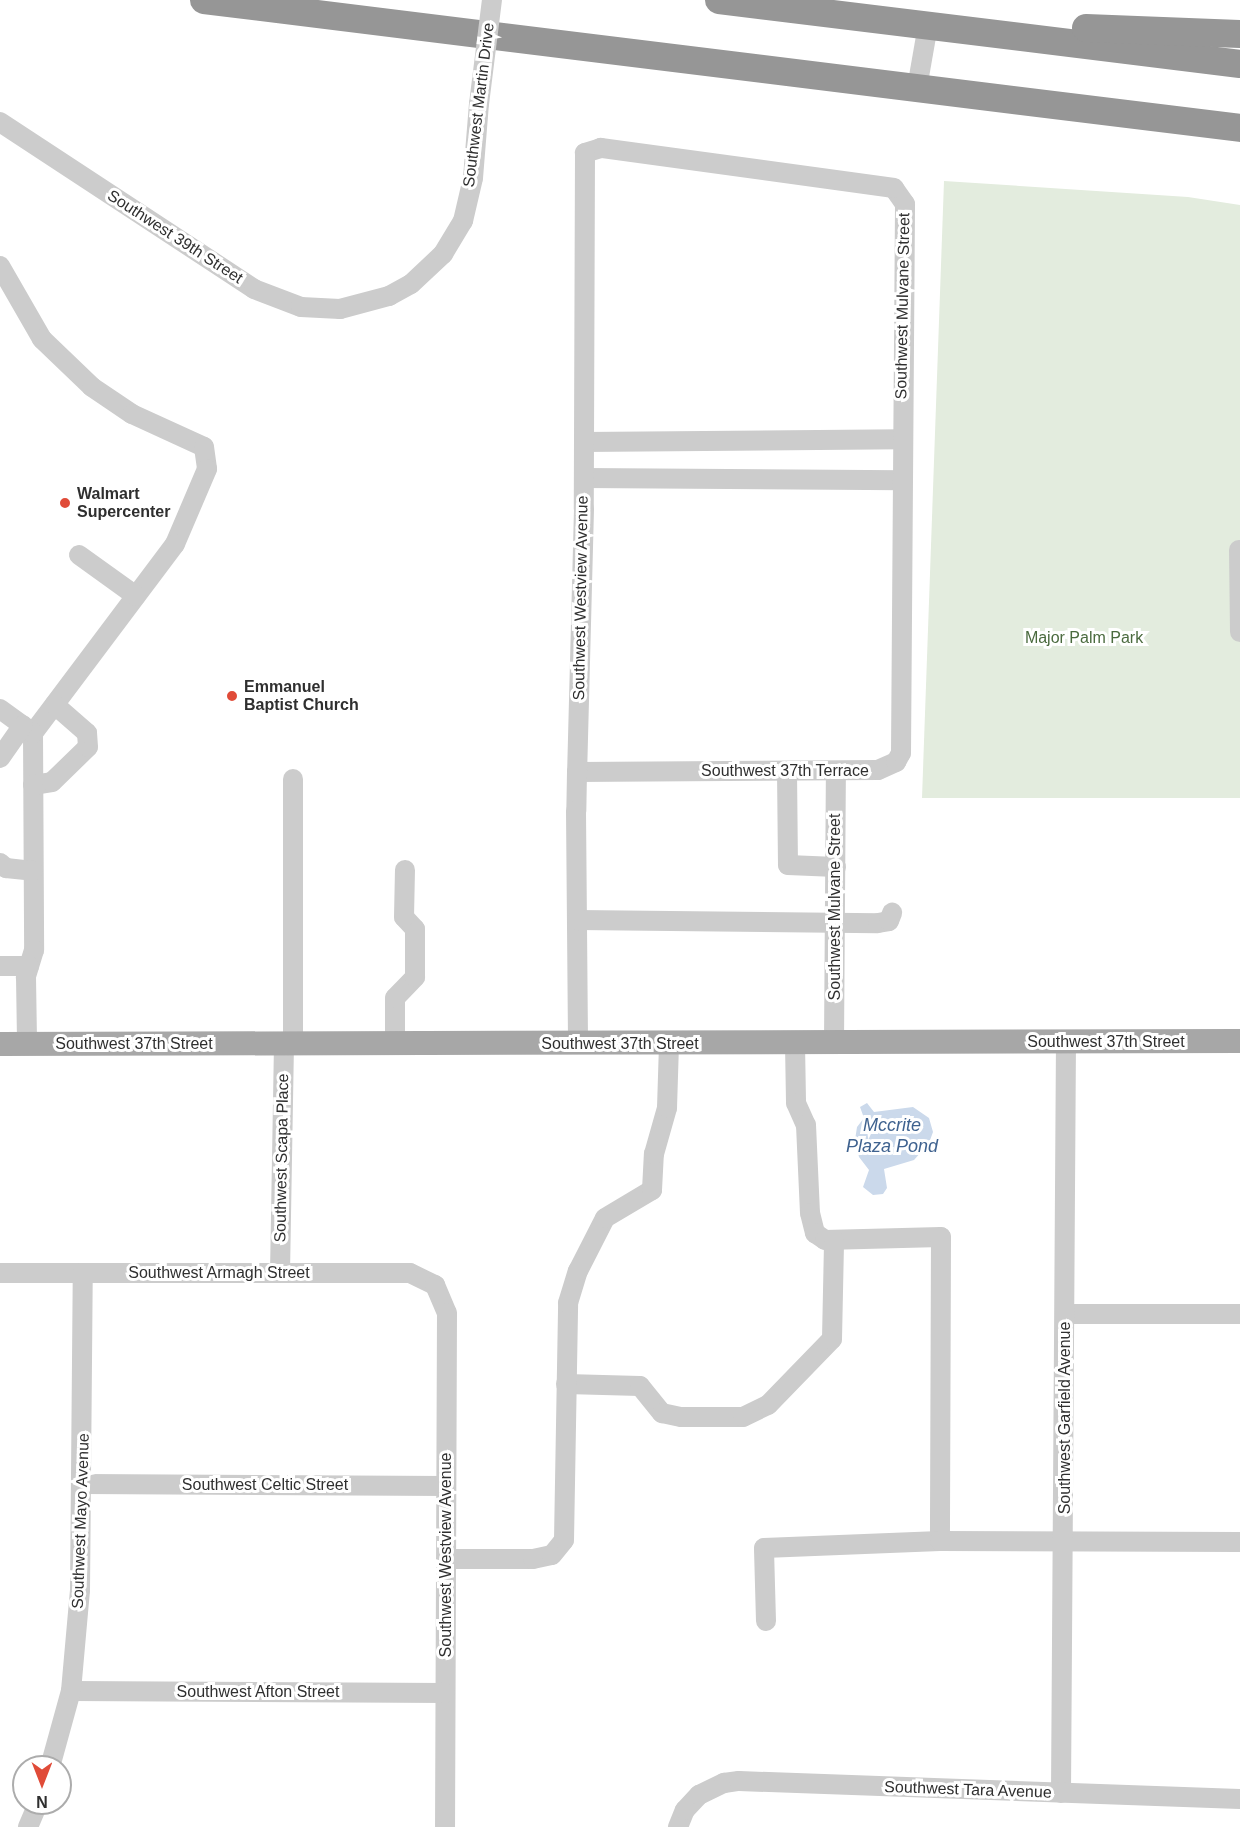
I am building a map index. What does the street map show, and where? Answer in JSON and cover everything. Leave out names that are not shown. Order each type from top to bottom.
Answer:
[{"type":"highway","points":[[204,0],[1240,128]]},
{"type":"highway","points":[[718,0],[1240,64]]},
{"type":"highway","points":[[928,25],[1240,34]]},
{"type":"main road","name":"Southwest 37th Street","points":[[0,1044],[834,1044],[1240,1041]]},
{"type":"street","name":"Southwest Martin Drive","points":[[365,305],[411,284],[437,261],[459,230],[473,177],[492,0]]},
{"type":"street","points":[[917,88],[928,25]]},
{"type":"street","name":"Southwest 39th Street","points":[[0,122],[254,289],[301,307],[340,309],[365,305]]},
{"type":"street","name":"Southwest Mulvane Street","points":[[585,153],[601,148],[899,191],[905,204],[902,597]]},
{"type":"street","name":"Southwest Westview Avenue","points":[[578,1044],[577,772],[584,478],[585,153]]},
{"type":"street","points":[[0,266],[42,339],[92,387],[132,414],[204,447],[207,469],[175,544],[55,705],[0,758]]},
{"type":"street","points":[[584,442],[902,439]]},
{"type":"street","points":[[584,478],[902,480]]},
{"type":"street","points":[[1239,550],[1240,632]]},
{"type":"street","points":[[79,555],[136,596]]},
{"type":"street","name":"Southwest 37th Terrace","points":[[577,772],[878,770],[896,762],[901,753],[902,597]]},
{"type":"street","points":[[33,785],[52,782],[88,747],[87,733],[55,705]]},
{"type":"street","points":[[0,709],[28,729],[33,785],[34,950],[29,966],[27,1044]]},
{"type":"street","points":[[787,771],[788,865],[836,867]]},
{"type":"street","name":"Southwest Mulvane Street","points":[[834,1044],[836,771]]},
{"type":"street","name":"Southwest Scapa Place","points":[[280,1273],[289,1043],[293,779]]},
{"type":"street","points":[[2,869],[33,871]]},
{"type":"street","points":[[395,1044],[395,998],[415,976],[415,929],[404,917],[405,870]]},
{"type":"street","points":[[577,920],[878,923],[889,921],[892,913]]},
{"type":"street","points":[[0,966],[29,966]]},
{"type":"street","name":"Southwest Garfield Avenue","points":[[1061,1793],[1066,1314],[1066,1042]]},
{"type":"street","points":[[446,1559],[533,1559],[552,1555],[564,1540],[568,1303],[578,1271],[605,1218],[652,1190],[654,1154],[667,1108],[669,1044]]},
{"type":"street","points":[[795,1044],[796,1103],[806,1125],[810,1213],[815,1233],[825,1240],[940,1238],[940,1541]]},
{"type":"street","points":[[566,1384],[640,1386],[662,1413],[681,1417],[743,1417],[768,1405],[832,1339],[834,1240]]},
{"type":"street","name":"Southwest Armagh Street","points":[[0,1273],[410,1273],[435,1285]]},
{"type":"street","name":"Southwest Mayo Avenue","points":[[53,1755],[71,1691],[80,1590],[84,1484],[83,1273]]},
{"type":"street","name":"Southwest Westview Avenue","points":[[435,1285],[447,1313],[445,1827]]},
{"type":"street","points":[[1066,1314],[1240,1314]]},
{"type":"street","name":"Southwest Celtic Street","points":[[84,1484],[446,1486]]},
{"type":"street","points":[[766,1622],[765,1548],[940,1541],[1240,1542]]},
{"type":"street","name":"Southwest Afton Street","points":[[71,1691],[445,1693]]},
{"type":"street","name":"Southwest Tara Avenue","points":[[678,1827],[685,1810],[699,1795],[723,1783],[739,1782],[1240,1799]]},
{"type":"green space","name":"Major Palm Park","points":[[944,181],[1188,197],[1240,205],[1240,798],[922,798]]},
{"type":"water","name":"Mccrite Plaza Pond","points":[[867,1103],[874,1112],[913,1107],[929,1118],[933,1132],[929,1143],[914,1160],[884,1169],[887,1188],[883,1194],[873,1195],[863,1187],[869,1170],[859,1157],[855,1140],[857,1127],[864,1118],[860,1107]]},
{"type":"place","name":"Walmart Supercenter","points":[[65,503]]},
{"type":"place","name":"Emmanuel Baptist Church","points":[[232,696]]}]
